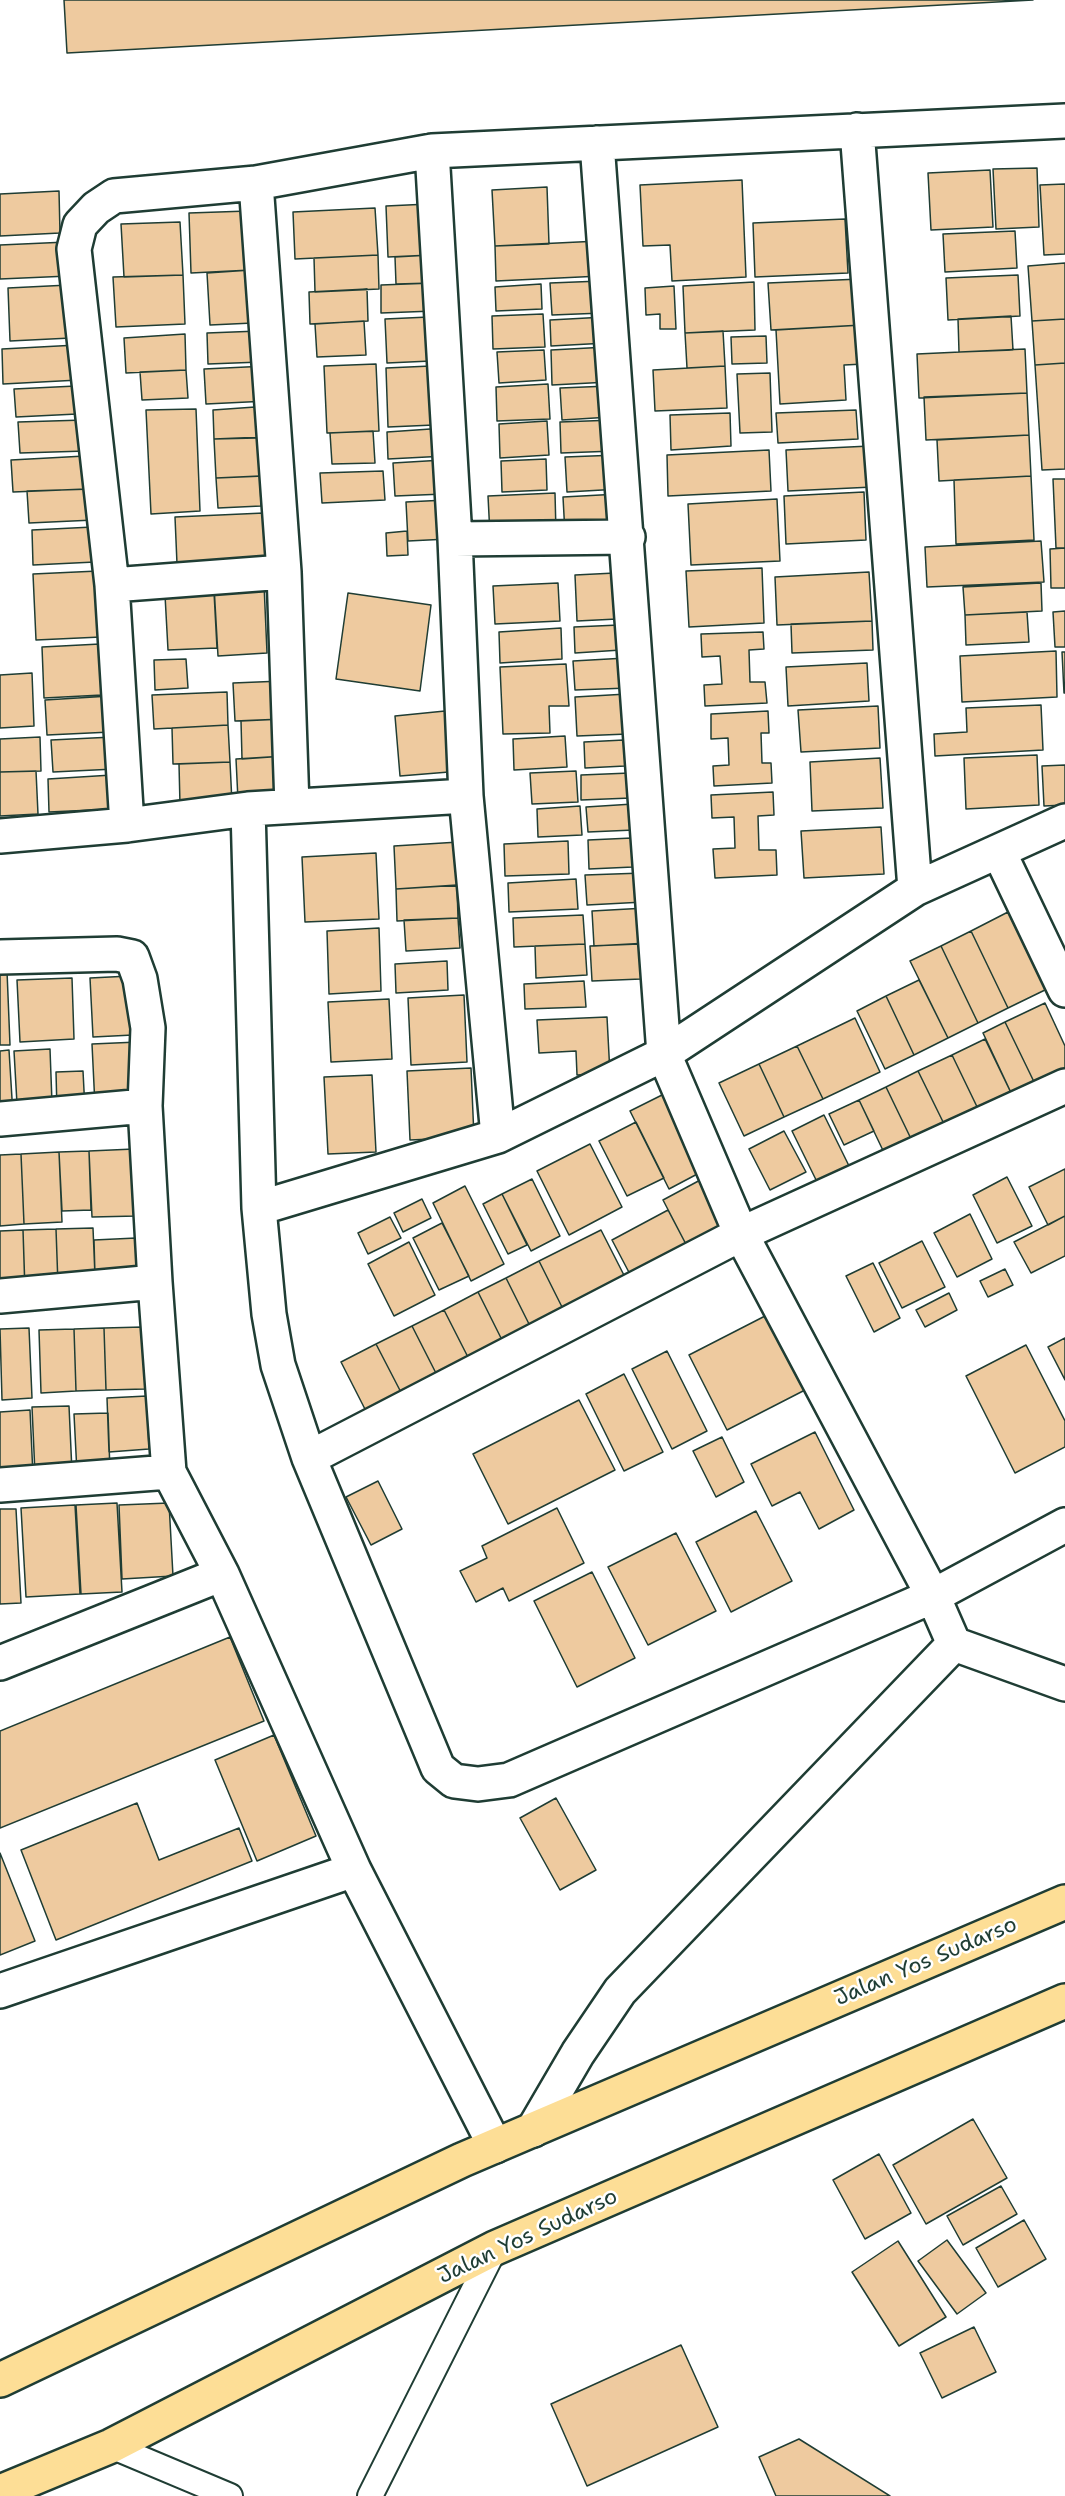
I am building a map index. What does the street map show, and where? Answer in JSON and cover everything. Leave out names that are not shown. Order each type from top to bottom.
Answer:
[{"type":"main road","name":"Jalan Yos Sudarso","points":[[0,2380],[495,2146],[1065,1902]]},
{"type":"main road","name":"Jalan Yos Sudarso","points":[[0,2492],[111,2446],[495,2248],[1065,2001]]},
{"type":"street","points":[[127,825],[112,585],[74,249],[80,225],[96,208],[114,196],[256,183],[432,151],[1065,122]]},
{"type":"street","points":[[857,130],[915,889]]},
{"type":"street","points":[[597,143],[628,537],[664,1054],[741,1234],[933,1596],[954,1644],[1065,1684]]},
{"type":"street","points":[[432,151],[455,539],[466,796],[498,1136]]},
{"type":"street","points":[[256,183],[284,572],[292,806]]},
{"type":"street","points":[[455,539],[628,537]]},
{"type":"street","points":[[112,585],[284,572]]},
{"type":"street","points":[[0,836],[127,825],[248,809],[466,796]]},
{"type":"street","points":[[248,809],[259,1208],[268,1314],[278,1365],[309,1458],[438,1768],[454,1781],[478,1784],[509,1780],[933,1596],[1065,1525]]},
{"type":"street","points":[[259,1208],[498,1136],[664,1054],[915,889],[1065,821]]},
{"type":"street","points":[[999,852],[1065,990]]},
{"type":"street","points":[[0,957],[117,954],[132,957],[140,979],[148,1028],[145,1106],[169,1472],[222,1574],[354,1870],[495,2146]]},
{"type":"street","points":[[309,1458],[741,1234],[1065,1086]]},
{"type":"street","points":[[0,1119],[145,1106]]},
{"type":"street","points":[[0,1296],[155,1282]]},
{"type":"street","points":[[0,1485],[169,1472]]},
{"type":"street","points":[[0,1663],[222,1574]]},
{"type":"street","points":[[533,2130],[578,2053],[620,1991],[954,1644]]},
{"type":"street","points":[[0,1991],[354,1870]]},
{"type":"lane","points":[[370,2496],[495,2248]]},
{"type":"lane","points":[[111,2446],[230,2496]]},
{"type":"building","points":[[64,0],[1033,0],[67,53]]},
{"type":"building","points":[[1037,168],[1039,227],[996,229],[993,169]]},
{"type":"building","points":[[990,170],[993,227],[931,230],[928,173]]},
{"type":"building","points":[[742,180],[746,277],[672,281],[670,245],[643,246],[640,185]]},
{"type":"building","points":[[1065,184],[1065,254],[1044,255],[1040,185]]},
{"type":"building","points":[[547,187],[549,244],[495,246],[492,190]]},
{"type":"building","points":[[59,191],[60,233],[0,236],[0,194]]},
{"type":"building","points":[[429,204],[431,255],[388,257],[386,206]]},
{"type":"building","points":[[375,208],[378,255],[295,259],[293,212]]},
{"type":"building","points":[[248,211],[251,270],[191,273],[189,213]]},
{"type":"building","points":[[845,219],[848,273],[755,277],[753,223]]},
{"type":"building","points":[[180,222],[183,275],[124,277],[121,224]]},
{"type":"building","points":[[1015,231],[1017,268],[945,272],[943,234]]},
{"type":"building","points":[[599,241],[601,276],[496,281],[495,246]]},
{"type":"building","points":[[67,242],[69,276],[0,279],[0,245]]},
{"type":"building","points":[[378,255],[379,289],[315,292],[314,258]]},
{"type":"building","points":[[431,255],[433,283],[396,284],[395,257]]},
{"type":"building","points":[[1065,263],[1065,319],[1032,321],[1028,266]]},
{"type":"building","points":[[251,270],[253,323],[210,325],[207,273]]},
{"type":"building","points":[[183,275],[185,324],[116,327],[113,277]]},
{"type":"building","points":[[1018,275],[1020,316],[948,320],[946,278]]},
{"type":"building","points":[[860,279],[862,325],[771,330],[768,283]]},
{"type":"building","points":[[601,281],[603,313],[552,315],[550,283]]},
{"type":"building","points":[[754,282],[755,330],[685,333],[683,286]]},
{"type":"building","points":[[433,283],[434,311],[381,313],[381,285]]},
{"type":"building","points":[[541,284],[542,309],[496,311],[495,287]]},
{"type":"building","points":[[69,285],[71,338],[10,341],[8,288]]},
{"type":"building","points":[[674,286],[676,329],[660,329],[660,314],[646,315],[645,288]]},
{"type":"building","points":[[367,289],[368,321],[310,324],[309,292]]},
{"type":"building","points":[[543,314],[545,347],[493,349],[492,316]]},
{"type":"building","points":[[1011,316],[1013,350],[959,352],[958,319]]},
{"type":"building","points":[[429,317],[431,361],[387,363],[385,319]]},
{"type":"building","points":[[605,317],[607,343],[551,346],[550,320]]},
{"type":"building","points":[[1065,319],[1065,363],[1035,365],[1032,321]]},
{"type":"building","points":[[364,321],[366,355],[317,357],[315,324]]},
{"type":"building","points":[[862,325],[864,364],[844,365],[846,400],[780,404],[776,330]]},
{"type":"building","points":[[259,331],[261,362],[208,364],[207,333]]},
{"type":"building","points":[[723,331],[725,366],[687,368],[685,333]]},
{"type":"building","points":[[185,334],[186,370],[126,373],[124,338]]},
{"type":"building","points":[[766,336],[767,363],[732,364],[731,337]]},
{"type":"building","points":[[77,345],[79,380],[3,384],[2,349]]},
{"type":"building","points":[[607,347],[609,382],[552,385],[551,350]]},
{"type":"building","points":[[1025,349],[1027,393],[919,398],[917,354]]},
{"type":"building","points":[[544,350],[546,380],[499,383],[497,352]]},
{"type":"building","points":[[1065,363],[1065,469],[1042,470],[1035,365]]},
{"type":"building","points":[[376,364],[379,431],[327,433],[324,366]]},
{"type":"building","points":[[267,366],[268,401],[206,404],[204,369]]},
{"type":"building","points":[[431,366],[434,425],[388,427],[386,368]]},
{"type":"building","points":[[725,366],[727,408],[655,411],[653,370]]},
{"type":"building","points":[[186,370],[188,398],[142,400],[140,372]]},
{"type":"building","points":[[770,373],[772,432],[740,433],[737,374]]},
{"type":"building","points":[[548,384],[550,419],[497,421],[496,387]]},
{"type":"building","points":[[76,386],[77,414],[16,417],[14,389]]},
{"type":"building","points":[[609,386],[611,417],[562,420],[560,388]]},
{"type":"building","points":[[1027,393],[1029,435],[926,440],[924,397]]},
{"type":"building","points":[[255,407],[257,438],[214,439],[213,410]]},
{"type":"building","points":[[196,409],[200,511],[151,514],[146,410]]},
{"type":"building","points":[[856,410],[858,439],[778,443],[776,413]]},
{"type":"building","points":[[730,413],[731,446],[671,450],[670,415]]},
{"type":"building","points":[[84,420],[86,451],[20,453],[18,422]]},
{"type":"building","points":[[614,420],[615,451],[561,453],[560,422]]},
{"type":"building","points":[[547,421],[549,455],[500,458],[499,424]]},
{"type":"building","points":[[445,428],[446,456],[388,459],[387,432]]},
{"type":"building","points":[[373,431],[375,463],[332,464],[330,433]]},
{"type":"building","points":[[1029,435],[1031,476],[939,481],[937,440]]},
{"type":"building","points":[[263,437],[264,476],[216,478],[214,439]]},
{"type":"building","points":[[870,446],[873,487],[788,491],[786,450]]},
{"type":"building","points":[[769,450],[771,491],[668,496],[667,455]]},
{"type":"building","points":[[618,455],[620,489],[567,492],[565,457]]},
{"type":"building","points":[[85,456],[86,489],[13,492],[11,460]]},
{"type":"building","points":[[546,459],[547,490],[502,492],[501,461]]},
{"type":"building","points":[[443,460],[444,494],[395,496],[393,463]]},
{"type":"building","points":[[383,471],[385,500],[322,503],[320,473]]},
{"type":"building","points":[[260,476],[261,506],[218,508],[216,478]]},
{"type":"building","points":[[1031,476],[1034,540],[956,544],[954,480]]},
{"type":"building","points":[[1053,479],[1065,479],[1065,548],[1056,548]]},
{"type":"building","points":[[93,489],[94,520],[29,523],[27,491]]},
{"type":"building","points":[[864,492],[866,540],[786,544],[784,496]]},
{"type":"building","points":[[555,493],[556,532],[490,535],[488,496]]},
{"type":"building","points":[[619,494],[621,532],[565,534],[563,497]]},
{"type":"building","points":[[777,499],[780,561],[691,565],[688,504]]},
{"type":"building","points":[[446,500],[448,539],[408,541],[406,502]]},
{"type":"building","points":[[264,513],[266,560],[177,564],[175,517]]},
{"type":"building","points":[[93,527],[95,562],[33,565],[32,530]]},
{"type":"building","points":[[407,531],[408,555],[387,556],[386,533]]},
{"type":"building","points":[[1041,541],[1044,582],[927,587],[925,547]]},
{"type":"building","points":[[1065,548],[1065,588],[1051,588],[1050,549]]},
{"type":"building","points":[[762,568],[764,623],[689,627],[686,571]]},
{"type":"building","points":[[98,571],[101,637],[36,640],[33,574]]},
{"type":"building","points":[[869,572],[872,621],[777,625],[775,577]]},
{"type":"building","points":[[615,573],[617,619],[577,621],[575,575]]},
{"type":"building","points":[[558,583],[560,621],[495,624],[493,586]]},
{"type":"building","points":[[1041,583],[1042,611],[965,615],[963,587]]},
{"type":"building","points":[[264,584],[267,653],[218,656],[214,586]]},
{"type":"building","points":[[214,592],[217,648],[168,650],[165,595]]},
{"type":"building","points":[[348,593],[431,605],[420,691],[336,679]]},
{"type":"building","points":[[1065,611],[1065,647],[1055,647],[1053,612]]},
{"type":"building","points":[[1027,612],[1029,642],[966,645],[965,615]]},
{"type":"building","points":[[872,621],[873,650],[792,653],[791,624]]},
{"type":"building","points":[[619,625],[621,650],[575,653],[574,627]]},
{"type":"building","points":[[561,628],[562,659],[500,663],[499,632]]},
{"type":"building","points":[[763,632],[764,649],[749,650],[750,682],[765,682],[767,703],[705,706],[704,685],[722,684],[720,656],[702,657],[701,634]]},
{"type":"building","points":[[100,644],[102,695],[44,698],[42,647]]},
{"type":"building","points":[[1056,651],[1057,697],[962,702],[960,656]]},
{"type":"building","points":[[1062,652],[1065,652],[1065,693],[1064,693]]},
{"type":"building","points":[[626,658],[628,688],[575,690],[573,661]]},
{"type":"building","points":[[186,659],[188,688],[155,690],[154,660]]},
{"type":"building","points":[[867,663],[869,701],[788,706],[786,667]]},
{"type":"building","points":[[566,664],[569,706],[549,706],[550,733],[503,734],[500,667]]},
{"type":"building","points":[[32,673],[34,726],[0,728],[0,675]]},
{"type":"building","points":[[282,681],[283,719],[235,721],[233,683]]},
{"type":"building","points":[[227,692],[228,725],[154,729],[152,695]]},
{"type":"building","points":[[627,694],[628,734],[577,736],[575,697]]},
{"type":"building","points":[[110,696],[111,732],[47,735],[45,700]]},
{"type":"building","points":[[1041,705],[1043,750],[935,756],[934,734],[967,732],[966,708]]},
{"type":"building","points":[[878,706],[880,748],[801,752],[798,710]]},
{"type":"building","points":[[445,711],[449,772],[400,776],[395,716]]},
{"type":"building","points":[[768,711],[769,733],[761,733],[762,763],[771,763],[772,783],[714,786],[713,766],[729,765],[728,738],[711,739],[711,714]]},
{"type":"building","points":[[283,719],[285,756],[242,759],[241,721]]},
{"type":"building","points":[[228,725],[230,762],[173,764],[172,728]]},
{"type":"building","points":[[565,736],[567,767],[514,770],[513,739]]},
{"type":"building","points":[[40,737],[41,771],[0,772],[0,739]]},
{"type":"building","points":[[113,737],[115,769],[53,772],[51,740]]},
{"type":"building","points":[[624,740],[625,766],[585,768],[584,742]]},
{"type":"building","points":[[1037,755],[1039,805],[966,809],[964,758]]},
{"type":"building","points":[[285,756],[287,797],[238,800],[236,759]]},
{"type":"building","points":[[880,758],[883,808],[812,811],[810,762]]},
{"type":"building","points":[[230,762],[232,803],[180,805],[179,764]]},
{"type":"building","points":[[1065,765],[1065,805],[1044,806],[1042,766]]},
{"type":"building","points":[[36,771],[38,814],[0,816],[0,772]]},
{"type":"building","points":[[576,771],[578,802],[532,804],[530,773]]},
{"type":"building","points":[[630,773],[631,798],[581,800],[581,775]]},
{"type":"building","points":[[112,775],[114,809],[49,812],[48,779]]},
{"type":"building","points":[[773,792],[774,815],[758,816],[759,850],[776,850],[777,875],[715,878],[713,849],[735,848],[734,817],[712,818],[711,795]]},
{"type":"building","points":[[633,804],[634,830],[588,832],[586,807]]},
{"type":"building","points":[[580,806],[582,835],[538,837],[537,809]]},
{"type":"building","points":[[881,827],[884,874],[804,878],[801,831]]},
{"type":"building","points":[[632,838],[633,867],[589,869],[588,840]]},
{"type":"building","points":[[568,841],[569,874],[505,876],[504,844]]},
{"type":"building","points":[[459,842],[461,885],[396,889],[394,846]]},
{"type":"building","points":[[376,853],[379,919],[305,922],[302,857]]},
{"type":"building","points":[[643,873],[644,902],[587,905],[585,875]]},
{"type":"building","points":[[576,879],[578,909],[509,912],[508,883]]},
{"type":"building","points":[[457,885],[458,918],[397,921],[396,889]]},
{"type":"building","points":[[646,908],[648,943],[594,946],[592,911]]},
{"type":"building","points":[[1008,912],[1047,989],[1008,1008],[971,931]]},
{"type":"building","points":[[583,915],[585,944],[514,947],[513,918]]},
{"type":"building","points":[[458,918],[460,948],[406,951],[404,920]]},
{"type":"building","points":[[379,928],[381,991],[329,994],[327,931]]},
{"type":"building","points":[[971,931],[1008,1008],[978,1023],[941,946]]},
{"type":"building","points":[[585,944],[587,975],[536,978],[535,946]]},
{"type":"building","points":[[639,944],[641,979],[592,981],[590,946]]},
{"type":"building","points":[[941,946],[978,1023],[948,1038],[910,961]]},
{"type":"building","points":[[447,961],[448,990],[396,993],[395,964]]},
{"type":"building","points":[[0,971],[7,971],[10,1045],[0,1045]]},
{"type":"building","points":[[130,976],[133,1035],[93,1037],[90,978]]},
{"type":"building","points":[[72,978],[74,1039],[20,1042],[17,980]]},
{"type":"building","points":[[919,980],[948,1038],[914,1055],[886,996]]},
{"type":"building","points":[[584,981],[586,1007],[525,1009],[524,984]]},
{"type":"building","points":[[464,995],[467,1062],[411,1065],[408,998]]},
{"type":"building","points":[[886,996],[914,1055],[885,1069],[857,1011]]},
{"type":"building","points":[[389,999],[392,1059],[331,1062],[328,1002]]},
{"type":"building","points":[[1045,1003],[1065,1046],[1065,1075],[1037,1088],[1005,1022]]},
{"type":"building","points":[[607,1017],[610,1074],[577,1075],[576,1051],[539,1053],[537,1020]]},
{"type":"building","points":[[855,1018],[880,1072],[823,1099],[797,1046]]},
{"type":"building","points":[[1005,1022],[1037,1088],[1014,1099],[983,1033]]},
{"type":"building","points":[[985,1039],[1014,1099],[981,1115],[952,1055]]},
{"type":"building","points":[[138,1042],[141,1104],[95,1106],[92,1044]]},
{"type":"building","points":[[797,1046],[823,1099],[784,1117],[759,1064]]},
{"type":"building","points":[[50,1049],[52,1103],[17,1104],[14,1051]]},
{"type":"building","points":[[9,1050],[13,1115],[0,1116],[0,1051]]},
{"type":"building","points":[[952,1055],[981,1115],[948,1132],[918,1071]]},
{"type":"building","points":[[759,1064],[784,1117],[744,1136],[719,1083]]},
{"type":"building","points":[[471,1068],[474,1137],[410,1140],[407,1071]]},
{"type":"building","points":[[83,1071],[85,1110],[57,1111],[56,1072]]},
{"type":"building","points":[[918,1071],[948,1132],[915,1147],[886,1087]]},
{"type":"building","points":[[372,1075],[376,1152],[328,1154],[324,1077]]},
{"type":"building","points":[[886,1087],[915,1147],[888,1161],[859,1100]]},
{"type":"building","points":[[664,1094],[703,1171],[669,1189],[630,1111]]},
{"type":"building","points":[[859,1100],[874,1131],[844,1145],[829,1114]]},
{"type":"building","points":[[824,1115],[853,1174],[821,1190],[792,1131]]},
{"type":"building","points":[[636,1122],[664,1178],[627,1196],[599,1141]]},
{"type":"building","points":[[784,1131],[806,1172],[770,1190],[749,1149]]},
{"type":"building","points":[[590,1144],[622,1207],[569,1235],[537,1171]]},
{"type":"building","points":[[134,1149],[137,1216],[92,1217],[89,1151]]},
{"type":"building","points":[[89,1151],[91,1210],[62,1211],[59,1152]]},
{"type":"building","points":[[59,1152],[62,1222],[24,1224],[21,1154]]},
{"type":"building","points":[[21,1154],[24,1224],[0,1226],[0,1155]]},
{"type":"building","points":[[1065,1169],[1065,1216],[1048,1225],[1029,1187]]},
{"type":"building","points":[[1007,1177],[1032,1226],[997,1243],[973,1195]]},
{"type":"building","points":[[704,1178],[730,1229],[689,1250],[663,1200]]},
{"type":"building","points":[[532,1179],[560,1236],[531,1251],[502,1194]]},
{"type":"building","points":[[465,1186],[504,1264],[471,1281],[433,1203]]},
{"type":"building","points":[[502,1194],[527,1245],[508,1254],[483,1204]]},
{"type":"building","points":[[422,1199],[431,1218],[403,1232],[394,1213]]},
{"type":"building","points":[[668,1210],[689,1250],[633,1280],[612,1240]]},
{"type":"building","points":[[970,1214],[992,1259],[957,1277],[934,1233]]},
{"type":"building","points":[[1065,1216],[1065,1256],[1031,1273],[1014,1242]]},
{"type":"building","points":[[390,1217],[401,1238],[368,1254],[358,1233]]},
{"type":"building","points":[[442,1223],[469,1276],[439,1290],[413,1238]]},
{"type":"building","points":[[93,1228],[95,1276],[58,1285],[56,1229]]},
{"type":"building","points":[[56,1229],[58,1285],[25,1290],[23,1230]]},
{"type":"building","points":[[23,1230],[25,1292],[0,1293],[0,1231]]},
{"type":"building","points":[[601,1230],[630,1287],[568,1319],[539,1261]]},
{"type":"building","points":[[136,1238],[137,1274],[95,1276],[94,1240]]},
{"type":"building","points":[[922,1241],[945,1287],[902,1308],[879,1263]]},
{"type":"building","points":[[409,1242],[435,1295],[394,1316],[368,1264]]},
{"type":"building","points":[[539,1261],[568,1319],[535,1336],[506,1278]]},
{"type":"building","points":[[873,1263],[900,1318],[874,1332],[846,1276]]},
{"type":"building","points":[[1005,1269],[1013,1285],[988,1297],[980,1281]]},
{"type":"building","points":[[506,1278],[535,1336],[507,1350],[478,1292]]},
{"type":"building","points":[[478,1292],[507,1350],[473,1367],[444,1310]]},
{"type":"building","points":[[949,1293],[957,1310],[925,1327],[916,1310]]},
{"type":"building","points":[[444,1310],[473,1367],[441,1383],[412,1326]]},
{"type":"building","points":[[767,1315],[805,1390],[727,1430],[689,1355]]},
{"type":"building","points":[[412,1326],[441,1383],[406,1402],[376,1344]]},
{"type":"building","points":[[143,1327],[145,1389],[106,1390],[104,1328]]},
{"type":"building","points":[[29,1328],[32,1398],[2,1400],[0,1329]]},
{"type":"building","points":[[104,1328],[106,1390],[76,1391],[74,1329]]},
{"type":"building","points":[[74,1329],[76,1391],[41,1393],[39,1330]]},
{"type":"building","points":[[1065,1338],[1065,1380],[1048,1347]]},
{"type":"building","points":[[376,1344],[406,1402],[370,1419],[341,1362]]},
{"type":"building","points":[[1026,1345],[1065,1421],[1065,1447],[1015,1473],[966,1376]]},
{"type":"building","points":[[667,1351],[707,1431],[672,1449],[632,1369]]},
{"type":"building","points":[[624,1374],[663,1452],[624,1471],[586,1394]]},
{"type":"building","points":[[147,1396],[149,1449],[109,1452],[107,1398]]},
{"type":"building","points":[[579,1400],[615,1470],[508,1524],[473,1454]]},
{"type":"building","points":[[69,1406],[72,1472],[35,1474],[32,1407]]},
{"type":"building","points":[[30,1410],[33,1476],[0,1478],[0,1412]]},
{"type":"building","points":[[108,1413],[110,1472],[77,1473],[74,1414]]},
{"type":"building","points":[[815,1432],[854,1510],[819,1529],[800,1492],[772,1506],[751,1464]]},
{"type":"building","points":[[722,1437],[744,1482],[716,1497],[693,1451]]},
{"type":"building","points":[[378,1481],[402,1529],[371,1545],[346,1497]]},
{"type":"building","points":[[117,1503],[122,1592],[81,1594],[76,1505]]},
{"type":"building","points":[[169,1503],[173,1576],[122,1579],[119,1505]]},
{"type":"building","points":[[75,1505],[80,1594],[26,1597],[21,1508]]},
{"type":"building","points":[[557,1508],[584,1563],[509,1601],[503,1588],[476,1602],[460,1571],[487,1558],[482,1546]]},
{"type":"building","points":[[0,1509],[16,1509],[21,1603],[0,1604]]},
{"type":"building","points":[[756,1511],[792,1581],[731,1612],[696,1542]]},
{"type":"building","points":[[676,1533],[716,1611],[648,1645],[608,1567]]},
{"type":"building","points":[[592,1572],[635,1658],[577,1687],[534,1601]]},
{"type":"building","points":[[230,1637],[264,1721],[0,1828],[0,1731]]},
{"type":"building","points":[[274,1735],[316,1836],[257,1861],[215,1760]]},
{"type":"building","points":[[556,1798],[596,1870],[560,1890],[520,1818]]},
{"type":"building","points":[[137,1803],[159,1860],[239,1828],[252,1861],[56,1940],[21,1850]]},
{"type":"building","points":[[0,1853],[35,1941],[0,1955]]},
{"type":"building","points":[[973,2119],[1007,2178],[926,2224],[893,2165]]},
{"type":"building","points":[[879,2154],[911,2213],[865,2239],[833,2180]]},
{"type":"building","points":[[1001,2186],[1017,2214],[963,2245],[947,2216]]},
{"type":"building","points":[[1024,2220],[1046,2259],[998,2287],[976,2248]]},
{"type":"building","points":[[947,2240],[986,2293],[957,2314],[918,2261]]},
{"type":"building","points":[[898,2241],[946,2317],[899,2346],[852,2272]]},
{"type":"building","points":[[974,2327],[996,2372],[942,2398],[920,2353]]},
{"type":"building","points":[[681,2345],[718,2427],[587,2486],[551,2404]]},
{"type":"building","points":[[799,2439],[890,2496],[776,2496],[759,2457]]}]
